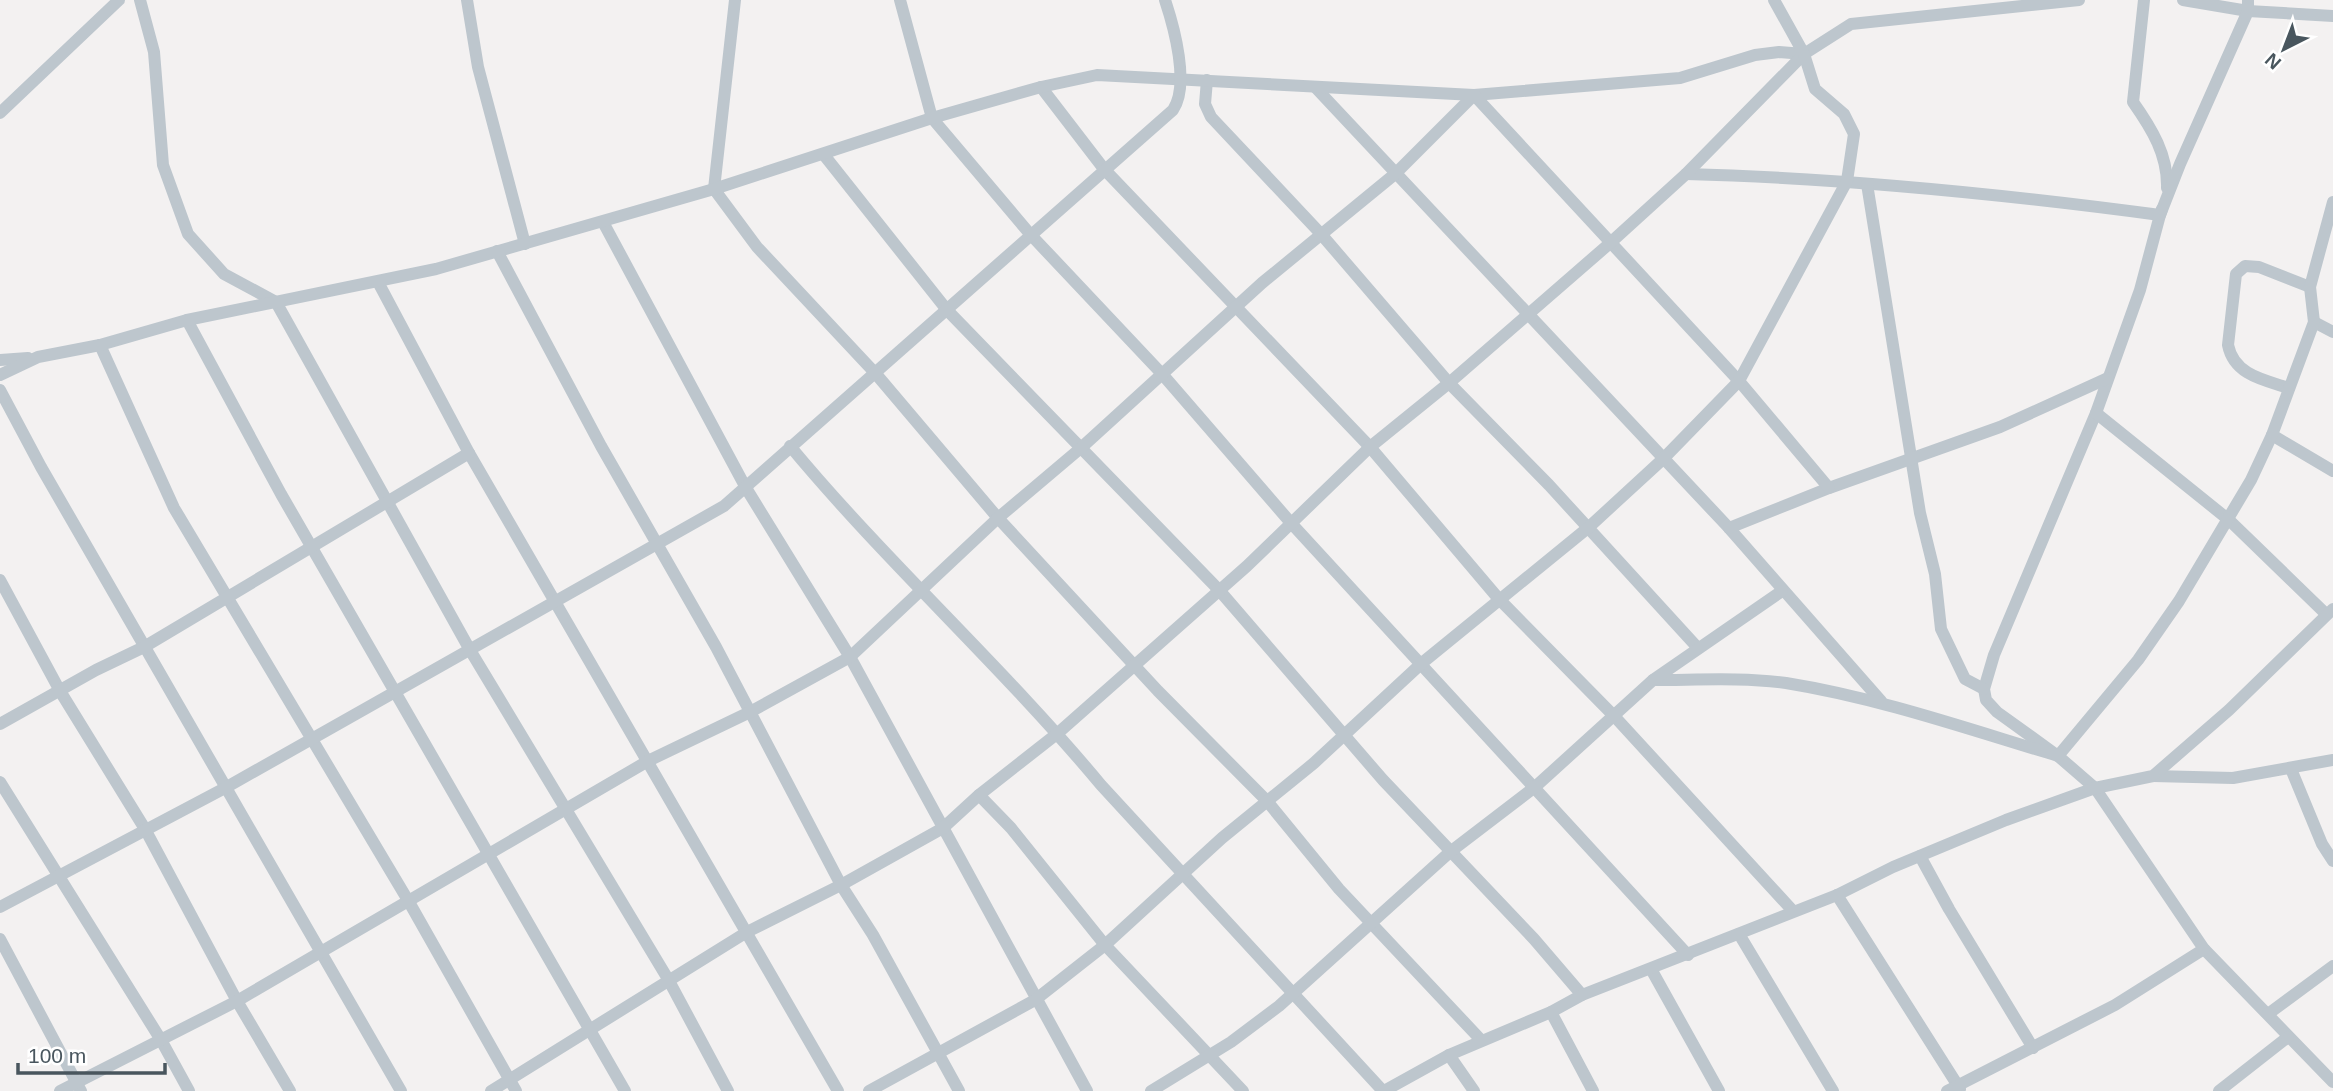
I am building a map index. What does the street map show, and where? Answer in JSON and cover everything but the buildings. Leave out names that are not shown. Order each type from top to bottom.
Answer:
[{"type":"street","points":[[0,113],[119,0]]},
{"type":"street","points":[[140,0],[154,52],[163,165],[188,234],[224,274],[276,302],[470,650],[668,979],[728,1091]]},
{"type":"street","points":[[467,0],[478,66],[525,244]]},
{"type":"street","points":[[735,0],[715,190],[764,256],[876,374],[998,518],[1267,801],[1304,849],[1480,1040]]},
{"type":"street","points":[[900,0],[932,118],[1030,234],[1163,374],[1291,523],[1688,955]]},
{"type":"street","points":[[0,907],[225,788],[724,506],[1173,110],[1180,79],[1173,23],[1165,0]]},
{"type":"street","points":[[869,1091],[1035,1000],[1105,945],[1183,873],[1345,735],[1422,663],[1498,598],[1588,527],[1663,459],[1738,381],[1847,181],[1854,134],[1844,114],[1815,89],[1804,54],[1774,0]]},
{"type":"street","points":[[491,1091],[512,1085],[589,1028],[747,932],[841,885],[943,828],[979,795],[1058,733],[1219,590],[1370,447],[1449,383],[1609,244],[1686,174],[1804,54],[1851,24],[2079,0]]},
{"type":"street","points":[[2144,0],[2133,102],[2152,129],[2168,169],[2167,189],[2140,290],[2096,413],[1993,655],[1984,690],[1986,700],[1997,712],[2059,756],[2095,788],[2204,949],[2333,1082]]},
{"type":"street","points":[[2183,0],[2333,16]]},
{"type":"street","points":[[2160,215],[2248,5]]},
{"type":"street","points":[[0,360],[38,357],[100,345],[187,320],[378,282],[525,244],[715,190],[932,118],[1041,87],[1097,75],[1474,95],[1680,78],[1755,55],[1779,52],[1804,54]]},
{"type":"street","points":[[1207,80],[1205,104],[1211,117],[1321,234],[1449,383],[1588,527],[1697,647]]},
{"type":"street","points":[[1041,87],[1104,169],[1370,447],[1498,598],[1615,717],[1793,911]]},
{"type":"street","points":[[1315,87],[1729,528],[1881,701]]},
{"type":"street","points":[[60,1091],[79,1086],[237,1001],[322,954],[648,761],[750,712],[850,657],[998,518],[1082,447],[1237,306],[1395,174],[1474,95]]},
{"type":"street","points":[[1474,95],[1738,381],[1829,488]]},
{"type":"street","points":[[824,155],[947,310],[1082,447],[1162,535],[1219,590],[1450,852],[1552,958],[1581,995]]},
{"type":"street","points":[[1686,174],[1847,181],[2015,195],[2160,215]]},
{"type":"street","points":[[1867,184],[1911,460],[1935,574],[1944,637],[1965,679],[1984,690]]},
{"type":"street","points":[[2059,756],[2138,660],[2229,520],[2272,435],[2314,322],[2310,287],[2333,202]]},
{"type":"street","points":[[603,222],[746,488],[850,657],[1087,1091]]},
{"type":"street","points":[[497,251],[750,712],[841,885],[960,1091]]},
{"type":"street","points":[[2289,388],[2244,371],[2230,355],[2228,345],[2236,274],[2245,266],[2259,267],[2310,287]]},
{"type":"street","points":[[378,282],[469,453],[557,600],[838,1091]]},
{"type":"street","points":[[187,320],[312,547],[625,1091]]},
{"type":"street","points":[[2314,322],[2333,331]]},
{"type":"street","points":[[100,345],[174,508],[309,739],[409,902],[512,1085]]},
{"type":"street","points":[[0,375],[38,357]]},
{"type":"street","points":[[1729,528],[1829,488],[2000,427],[2108,378]]},
{"type":"street","points":[[0,390],[225,788],[401,1091]]},
{"type":"street","points":[[2096,413],[2229,520],[2329,612],[2229,710],[2152,776]]},
{"type":"street","points":[[2272,435],[2333,471]]},
{"type":"street","points":[[790,446],[1058,733],[1384,1091],[1449,1055],[1551,1012],[1581,995],[1837,895],[1920,856],[2095,788],[2152,776],[2226,779],[2333,760]]},
{"type":"street","points":[[0,724],[145,647],[469,453]]},
{"type":"street","points":[[0,580],[60,691],[145,829],[237,1001],[290,1091]]},
{"type":"street","points":[[1151,1091],[1210,1054],[1295,993],[1450,852],[1535,787],[1653,680],[1697,647],[1782,591]]},
{"type":"street","points":[[1653,680],[1752,680],[1881,701],[2059,756]]},
{"type":"street","points":[[2291,769],[2322,844],[2333,861]]},
{"type":"street","points":[[0,782],[161,1040],[189,1091]]},
{"type":"street","points":[[979,795],[1011,828],[1105,945],[1243,1091]]},
{"type":"street","points":[[1920,856],[1949,909],[2034,1048]]},
{"type":"street","points":[[1837,895],[1955,1089],[2115,1005],[2204,949]]},
{"type":"street","points":[[1739,934],[1833,1091]]},
{"type":"street","points":[[0,939],[79,1086]]},
{"type":"street","points":[[2268,1014],[2333,966]]},
{"type":"street","points":[[1651,969],[1719,1091]]},
{"type":"street","points":[[1551,1012],[1593,1091]]},
{"type":"street","points":[[2219,1091],[2288,1037]]},
{"type":"street","points":[[1449,1055],[1474,1091]]}]
